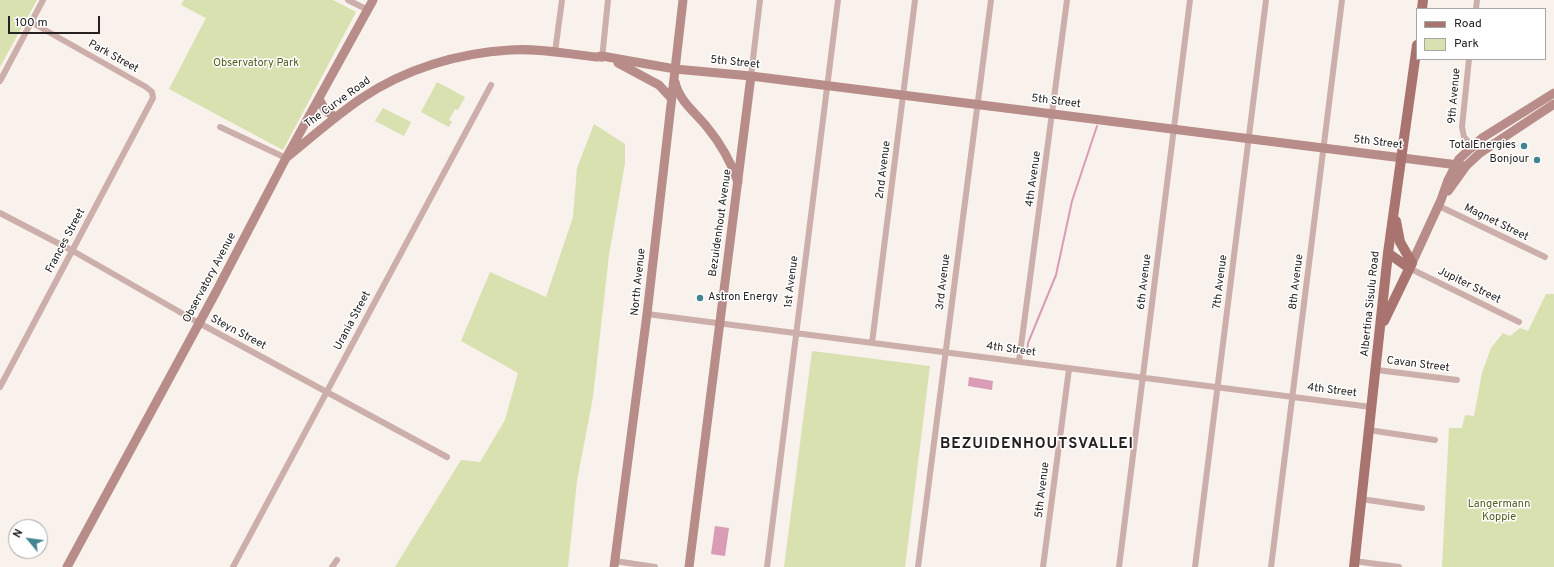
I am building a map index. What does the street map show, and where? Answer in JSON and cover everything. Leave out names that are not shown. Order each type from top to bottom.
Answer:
[{"type":"main road","name":"Albertina Sisulu Road","points":[[1354,564],[1371,406],[1377,370],[1388,253],[1416,53]]},
{"type":"main road","points":[[1395,210],[1400,242],[1411,266]]},
{"type":"main road","points":[[1388,253],[1411,266]]},
{"type":"main road","points":[[1380,328],[1411,266]]},
{"type":"street","points":[[0,81],[44,0]]},
{"type":"street","points":[[348,0],[368,10]]},
{"type":"street","name":"Observatory Avenue","points":[[68,567],[286,158],[373,0]]},
{"type":"street","points":[[555,52],[562,0]]},
{"type":"street","points":[[600,58],[608,0]]},
{"type":"street","name":"North Avenue","points":[[615,564],[647,314],[683,0]]},
{"type":"street","name":"Bezuidenhout Avenue","points":[[689,567],[760,0]]},
{"type":"street","name":"1st Avenue","points":[[767,567],[838,0]]},
{"type":"street","name":"2nd Avenue","points":[[872,343],[915,0]]},
{"type":"street","name":"3rd Avenue","points":[[918,567],[978,105],[990,0]]},
{"type":"street","name":"4th Avenue","points":[[1019,361],[1067,0]]},
{"type":"street","name":"6th Avenue","points":[[1119,567],[1175,130],[1190,0]]},
{"type":"street","name":"7th Avenue","points":[[1195,567],[1266,0]]},
{"type":"street","name":"8th Avenue","points":[[1271,567],[1342,0]]},
{"type":"street","name":"Park Street","points":[[31,22],[146,87],[153,96],[150,105]]},
{"type":"street","name":"The Curve Road","points":[[286,158],[335,117],[377,88],[434,64],[493,52],[511,50],[555,52],[600,58]]},
{"type":"street","name":"5th Street","points":[[600,58],[618,63],[638,65],[644,64],[751,76],[1466,166]]},
{"type":"street","name":"5th Street","points":[[600,58],[637,60],[644,64]]},
{"type":"street","name":"9th Avenue","points":[[1469,60],[1462,127],[1464,137],[1480,153]]},
{"type":"street","points":[[618,63],[659,85],[671,98]]},
{"type":"street","points":[[674,79],[678,93],[726,153],[738,185]]},
{"type":"street","name":"Urania Street","points":[[233,567],[491,85]]},
{"type":"street","points":[[1411,266],[1440,203],[1455,165],[1472,146],[1494,129],[1553,95]]},
{"type":"street","points":[[1440,203],[1466,166],[1480,153],[1553,95]]},
{"type":"street","points":[[319,99],[325,110],[335,117]]},
{"type":"street","points":[[670,109],[676,104],[685,102]]},
{"type":"street","name":"Frances Street","points":[[0,387],[150,105]]},
{"type":"street","points":[[220,127],[286,158]]},
{"type":"street","name":"Magnet Street","points":[[1440,203],[1545,257]]},
{"type":"street","name":"Steyn Street","points":[[0,214],[73,251],[199,323],[447,457]]},
{"type":"street","name":"Jupiter Street","points":[[1411,266],[1520,322]]},
{"type":"street","name":"4th Street","points":[[647,314],[1019,361],[1069,369],[1371,406]]},
{"type":"street","name":"5th Avenue","points":[[1043,567],[1069,369]]},
{"type":"street","name":"Cavan Street","points":[[1377,370],[1457,380]]},
{"type":"street","points":[[1369,430],[1435,440]]},
{"type":"street","points":[[1361,499],[1422,508]]},
{"type":"street","points":[[332,567],[337,560]]},
{"type":"street","points":[[615,564],[655,567]]},
{"type":"street","points":[[1354,564],[1399,567]]},
{"type":"green space","points":[[0,0],[37,0],[0,67]]},
{"type":"green space","name":"Observatory Park","points":[[184,0],[333,0],[356,12],[283,150],[169,89],[206,18],[181,5]]},
{"type":"green space","points":[[437,82],[465,97],[458,110],[455,109],[449,120],[452,122],[449,127],[421,112]]},
{"type":"green space","points":[[383,108],[411,122],[404,136],[375,121]]},
{"type":"green space","points":[[594,124],[625,144],[625,163],[609,255],[593,397],[577,481],[568,567],[395,567],[461,460],[480,462],[505,420],[518,373],[461,341],[490,272],[546,297],[573,217],[577,168]]},
{"type":"green space","name":"Langermann Koppie","points":[[1546,294],[1554,294],[1554,567],[1442,567],[1449,428],[1462,428],[1465,415],[1474,416],[1482,373],[1491,348],[1503,333],[1510,336],[1520,328],[1528,331]]},
{"type":"green space","points":[[812,351],[930,366],[905,567],[784,567]]},
{"type":"shaded area","points":[[969,377],[993,381],[992,390],[968,386]]},
{"type":"shaded area","points":[[715,526],[729,528],[725,556],[711,554]]},
{"type":"waterway","points":[[1027,354],[1028,343],[1056,275],[1072,201],[1097,126]]},
{"type":"place","name":"TotalEnergies","points":[[1524,146]]},
{"type":"place","name":"Bonjour","points":[[1537,160]]},
{"type":"place","name":"Astron Energy","points":[[700,298]]},
{"type":"district","name":"BEZUIDENHOUTSVALLEI","points":[[1037,445]]}]
